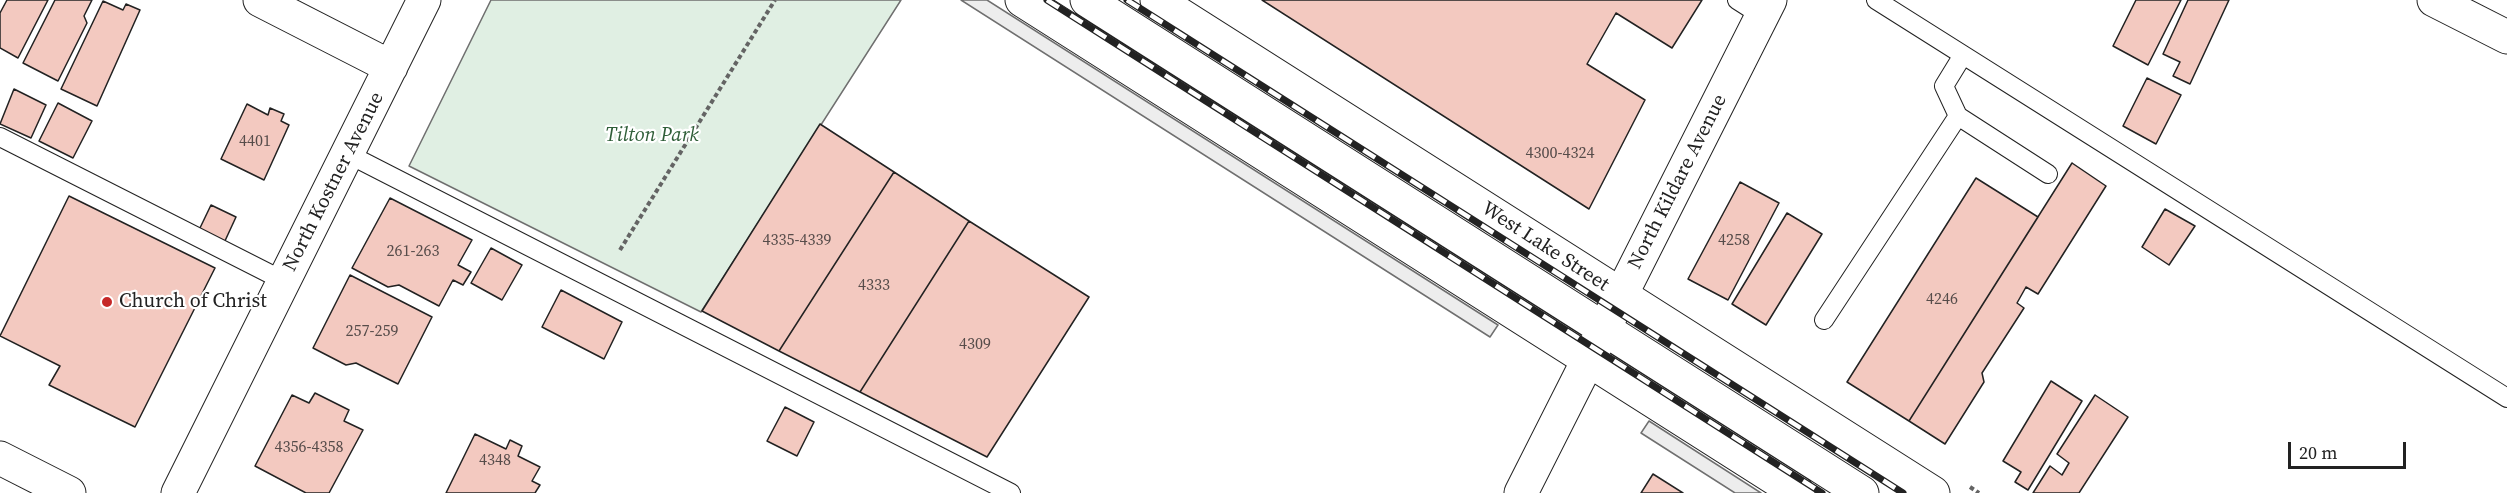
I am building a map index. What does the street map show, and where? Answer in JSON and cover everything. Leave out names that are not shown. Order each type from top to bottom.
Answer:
[{"type":"main road","points":[[260,0],[391,67]]},
{"type":"main road","name":"North Kostner Avenue","points":[[178,493],[424,0]]},
{"type":"main road","points":[[1022,0],[1798,493]]},
{"type":"main road","name":"West Lake Street","points":[[1087,0],[1862,493]]},
{"type":"main road","name":"West Lake Street","points":[[1157,0],[1933,493]]},
{"type":"main road","points":[[2434,0],[2507,37]]},
{"type":"main road","name":"North Kildare Avenue","points":[[1521,493],[1621,295],[1756,5]]},
{"type":"main road","points":[[0,458],[69,493]]},
{"type":"lane","points":[[1876,0],[2507,398]]},
{"type":"lane","points":[[1963,55],[1944,86],[1958,116],[2048,174]]},
{"type":"lane","points":[[1824,320],[1958,116]]},
{"type":"lane","points":[[0,137],[284,281]]},
{"type":"lane","points":[[348,154],[1011,493]]},
{"type":"path","points":[[620,250],[775,0]]},
{"type":"green space","name":"Tilton Park","points":[[491,0],[901,0],[701,312],[409,166]]},
{"type":"shaded area","points":[[961,0],[987,0],[1498,325],[1490,337]]},
{"type":"shaded area","points":[[1649,421],[1761,493],[1735,493],[1641,433]]},
{"type":"building","points":[[7,0],[48,0],[18,58],[0,48],[0,13]]},
{"type":"building","points":[[55,0],[92,0],[84,16],[87,23],[58,81],[23,63]]},
{"type":"building","points":[[1262,0],[1702,0],[1672,48],[1616,13],[1587,64],[1645,100],[1589,209]]},
{"type":"building","points":[[2136,0],[2181,0],[2148,65],[2113,46]]},
{"type":"building","points":[[2188,0],[2229,0],[2190,84],[2173,76],[2180,62],[2163,54]]},
{"type":"building","points":[[103,1],[123,10],[126,4],[140,10],[97,106],[61,89]]},
{"type":"building","points":[[2147,78],[2181,95],[2156,144],[2123,126]]},
{"type":"building","points":[[14,89],[46,105],[31,138],[0,124]]},
{"type":"building","points":[[58,103],[92,121],[73,158],[39,141]]},
{"type":"building","points":[[247,104],[268,115],[270,108],[284,114],[281,121],[289,125],[264,180],[221,159]]},
{"type":"building","points":[[820,124],[894,172],[779,351],[702,311]]},
{"type":"building","points":[[2072,163],[2106,186],[2038,294],[2026,287],[2017,303],[2024,308],[1982,373],[1984,382],[1945,444],[1909,421]]},
{"type":"building","points":[[894,172],[969,221],[860,392],[779,351]]},
{"type":"building","points":[[1976,178],[2038,217],[1909,421],[1847,382]]},
{"type":"building","points":[[1740,182],[1779,203],[1728,300],[1688,279]]},
{"type":"building","name":"Church of Christ","points":[[69,196],[215,268],[135,427],[49,385],[60,366],[0,336]]},
{"type":"building","points":[[390,198],[472,240],[458,265],[471,272],[463,285],[453,280],[439,306],[399,285],[388,287],[352,268]]},
{"type":"building","points":[[211,205],[236,217],[224,243],[199,230]]},
{"type":"building","points":[[2165,209],[2195,226],[2169,265],[2142,247]]},
{"type":"building","points":[[1787,213],[1822,234],[1766,325],[1732,304]]},
{"type":"building","points":[[969,221],[1089,297],[987,457],[860,392]]},
{"type":"building","points":[[491,248],[522,265],[502,300],[471,283]]},
{"type":"building","points":[[350,275],[432,317],[398,384],[356,363],[346,365],[313,348]]},
{"type":"building","points":[[561,290],[622,322],[604,359],[542,327]]},
{"type":"building","points":[[2051,381],[2082,401],[2028,490],[2015,482],[2021,472],[2003,461]]},
{"type":"building","points":[[315,393],[349,410],[344,421],[363,430],[329,493],[306,493],[255,466],[292,395],[309,403]]},
{"type":"building","points":[[2095,395],[2128,417],[2079,493],[2033,493],[2050,466],[2062,475],[2069,463],[2057,454]]},
{"type":"building","points":[[785,407],[814,422],[797,456],[767,441]]},
{"type":"building","points":[[475,434],[506,449],[510,440],[522,446],[518,456],[540,467],[532,481],[540,485],[535,493],[446,493]]},
{"type":"building","points":[[1653,474],[1683,493],[1641,493]]},
{"type":"railway","points":[[1047,0],[1822,493]]},
{"type":"railway","points":[[1127,0],[1903,493]]},
{"type":"place","name":"Church of Christ","points":[[107,302]]}]
